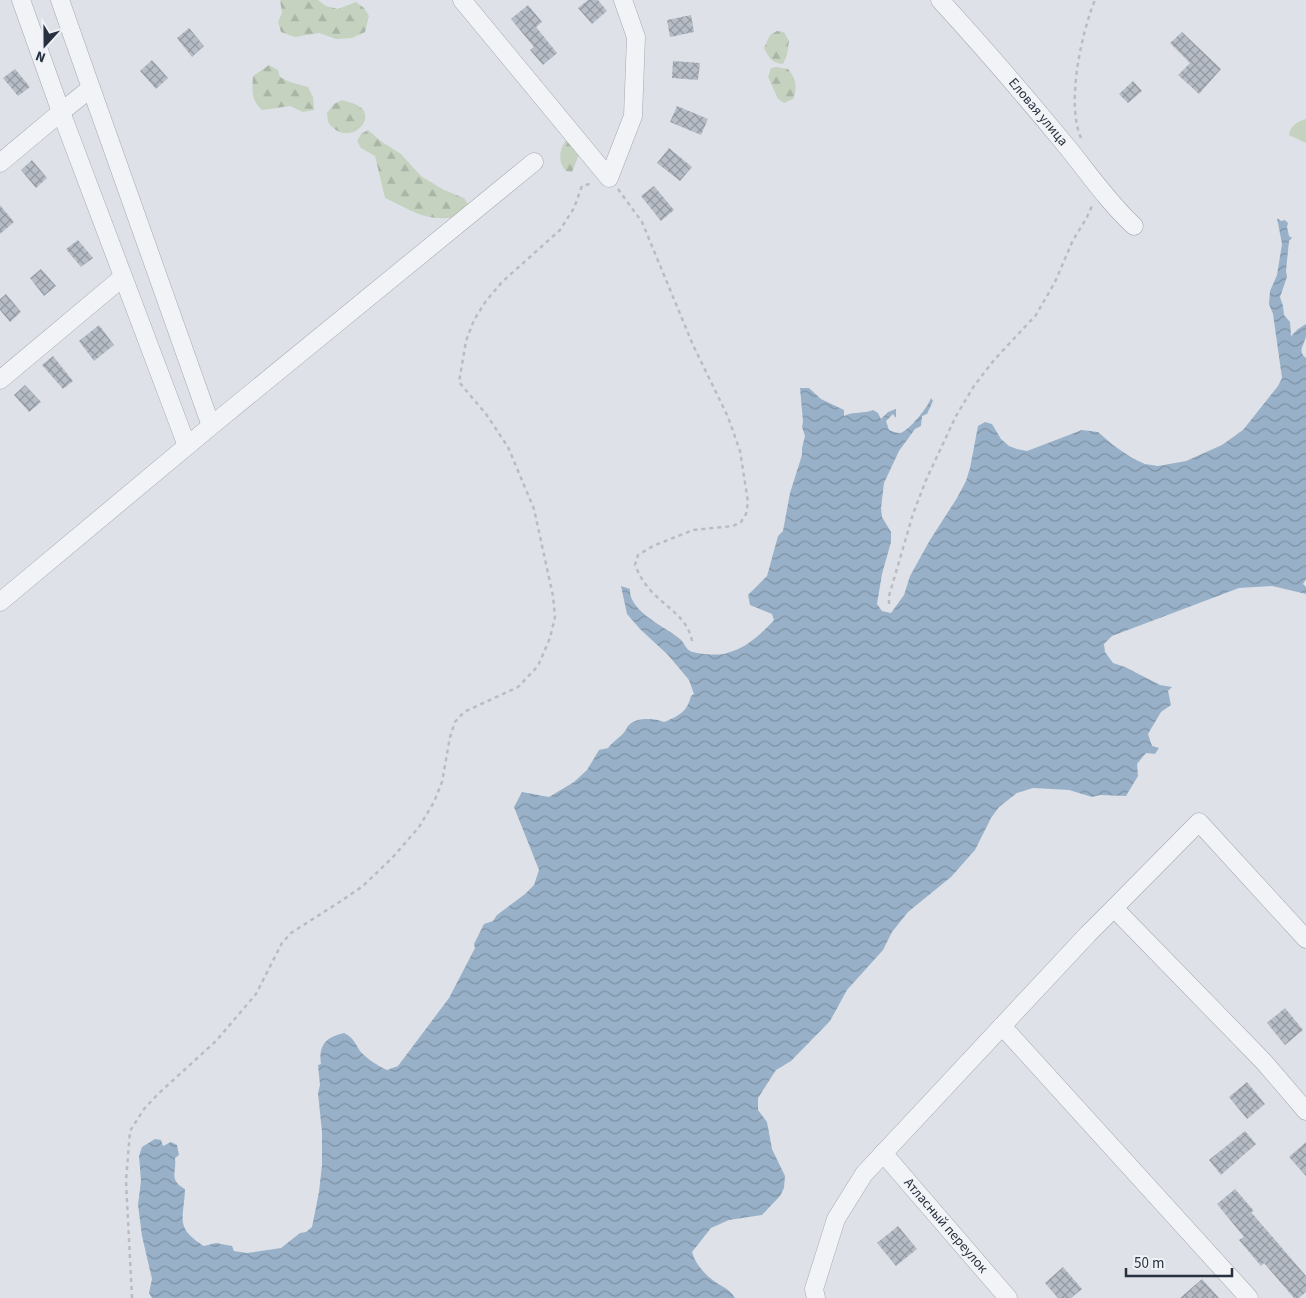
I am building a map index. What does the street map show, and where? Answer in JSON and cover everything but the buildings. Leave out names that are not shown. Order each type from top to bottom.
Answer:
[{"type":"street","points":[[21,0],[61,112],[187,446]]},
{"type":"street","points":[[60,0],[211,426]]},
{"type":"street","points":[[462,0],[610,178],[634,116],[636,37],[623,0]]},
{"type":"street","name":"Еловая улица","points":[[940,0],[1068,148],[1117,210],[1134,226]]},
{"type":"street","points":[[0,163],[91,88]]},
{"type":"street","points":[[0,602],[211,426],[534,162]]},
{"type":"street","points":[[0,380],[123,277]]},
{"type":"street","points":[[816,1298],[814,1289],[836,1219],[864,1174],[1088,934],[1199,822],[1306,939]]},
{"type":"street","points":[[1114,908],[1264,1062],[1306,1111]]},
{"type":"street","points":[[1002,1026],[1249,1298]]},
{"type":"street","name":"Атласный переулок","points":[[883,1153],[1008,1298]]},
{"type":"path","points":[[1083,141],[1079,133],[1075,110],[1076,85],[1079,56],[1095,0]]},
{"type":"path","points":[[132,1298],[126,1181],[130,1131],[144,1109],[216,1041],[256,994],[282,943],[291,933],[363,886],[393,857],[419,827],[434,802],[442,782],[450,737],[455,722],[464,712],[518,687],[538,666],[550,638],[555,617],[553,596],[534,508],[508,447],[486,414],[458,382],[466,341],[474,320],[486,301],[516,269],[560,230],[574,208],[582,186],[610,178],[642,222],[693,345],[728,417],[740,451],[745,478],[748,502],[746,514],[741,522],[733,526],[693,530],[638,555],[635,565],[640,577],[651,591],[685,621],[691,631],[692,641]]},
{"type":"path","points":[[889,604],[889,596],[913,514],[926,480],[956,416],[994,360],[1036,315],[1055,282],[1073,240],[1086,220],[1099,188]]},
{"type":"green space","points":[[280,0],[318,0],[326,6],[338,9],[356,2],[364,8],[369,16],[365,32],[352,38],[336,39],[319,33],[295,37],[281,32],[278,22],[282,13]]},
{"type":"green space","points":[[777,31],[784,32],[789,41],[787,55],[783,64],[771,59],[764,48],[770,35]]},
{"type":"green space","points":[[269,65],[278,70],[280,77],[308,87],[313,97],[314,110],[303,112],[290,106],[262,110],[256,103],[253,95],[253,76]]},
{"type":"green space","points":[[771,68],[788,69],[795,83],[793,99],[784,103],[778,99],[768,77]]},
{"type":"green space","points":[[342,100],[356,104],[364,111],[364,122],[356,131],[343,133],[336,130],[328,122],[327,113],[334,104]]},
{"type":"green space","points":[[1306,119],[1306,143],[1289,135],[1295,124]]},
{"type":"green space","points":[[368,130],[401,154],[421,176],[444,190],[464,198],[468,204],[466,212],[462,216],[450,218],[430,217],[413,212],[385,198],[375,156],[361,148],[357,141],[361,134]]},
{"type":"green space","points":[[570,136],[580,152],[572,172],[566,171],[560,158],[562,148]]},
{"type":"water","points":[[1277,218],[1288,223],[1289,236],[1292,238],[1289,241],[1287,277],[1280,297],[1284,315],[1290,322],[1291,336],[1306,324],[1306,336],[1302,353],[1306,358],[1306,579],[1303,584],[1306,587],[1306,594],[1272,586],[1239,588],[1112,636],[1104,644],[1105,652],[1113,663],[1160,685],[1172,687],[1168,691],[1171,705],[1161,712],[1148,734],[1152,746],[1159,748],[1155,754],[1146,753],[1137,764],[1138,776],[1126,796],[1100,795],[1092,797],[1069,790],[1033,788],[1017,793],[999,807],[991,818],[975,850],[951,877],[908,912],[892,932],[883,950],[847,990],[830,1021],[791,1061],[776,1070],[758,1098],[758,1110],[767,1122],[772,1149],[785,1176],[784,1188],[780,1196],[762,1215],[729,1220],[711,1228],[692,1252],[703,1272],[728,1290],[735,1298],[152,1298],[149,1293],[152,1279],[142,1236],[138,1205],[141,1181],[139,1156],[142,1147],[155,1139],[161,1140],[163,1146],[171,1142],[177,1145],[179,1155],[175,1158],[174,1175],[177,1182],[185,1189],[183,1222],[188,1233],[204,1246],[216,1243],[232,1246],[234,1251],[247,1253],[281,1248],[300,1233],[306,1232],[312,1227],[322,1165],[318,1065],[321,1064],[322,1047],[332,1037],[344,1033],[352,1039],[363,1054],[376,1064],[387,1070],[398,1066],[449,998],[475,948],[474,944],[484,924],[493,921],[497,915],[534,885],[539,870],[514,807],[522,792],[549,797],[574,782],[587,770],[599,750],[608,748],[632,722],[646,719],[664,722],[685,710],[691,696],[694,694],[689,680],[668,655],[627,614],[621,586],[630,589],[631,597],[641,611],[680,639],[688,650],[693,652],[724,654],[734,651],[753,640],[774,620],[772,614],[750,605],[748,595],[767,576],[778,536],[783,531],[790,493],[802,455],[805,436],[802,427],[800,388],[809,388],[821,399],[844,410],[844,416],[873,410],[878,413],[881,419],[888,412],[896,409],[896,418],[893,414],[886,421],[889,430],[899,433],[913,423],[931,398],[933,401],[927,414],[922,416],[921,426],[915,429],[899,451],[884,483],[881,508],[882,517],[891,532],[891,542],[882,574],[877,604],[882,611],[891,613],[904,595],[910,576],[966,481],[978,426],[985,422],[992,424],[1001,439],[1009,446],[1017,449],[1027,451],[1082,430],[1098,432],[1132,458],[1145,464],[1158,466],[1186,461],[1222,445],[1243,430],[1278,386],[1282,378],[1273,314],[1269,304],[1270,291],[1277,275],[1282,244]]}]
